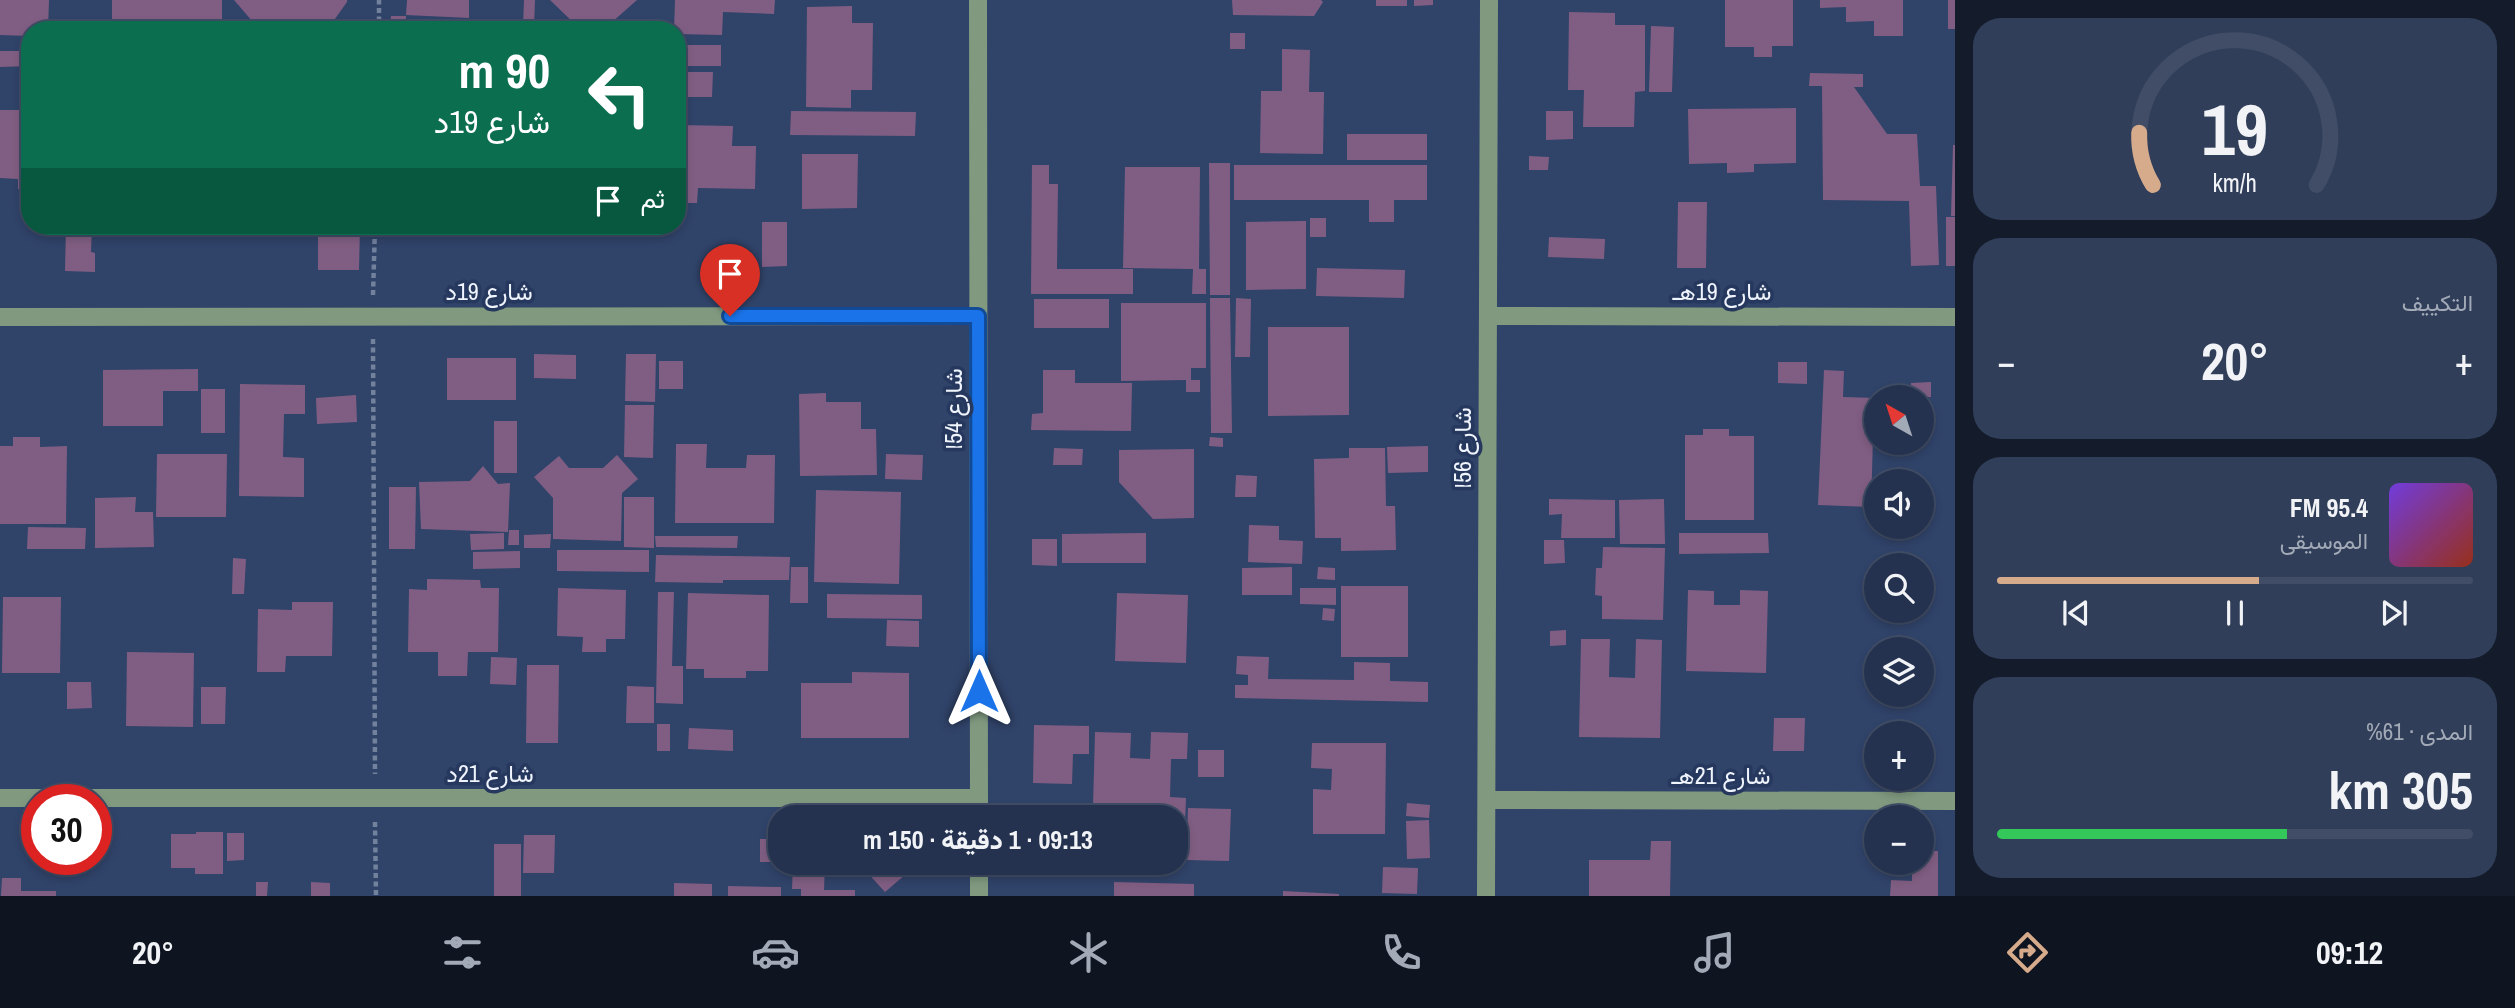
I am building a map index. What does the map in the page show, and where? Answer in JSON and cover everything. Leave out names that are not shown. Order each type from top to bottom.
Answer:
[{"type":"street","name":"شارع 54ا","points":[[978,0],[979,805]]},
{"type":"street","name":"شارع 56ا","points":[[1486,896],[1489,0]]},
{"type":"street","name":"شارع 19د","points":[[0,317],[978,316]]},
{"type":"street","name":"شارع 19هـ","points":[[1488,316],[1955,317]]},
{"type":"street","name":"شارع 21د","points":[[0,799],[979,798]]},
{"type":"street","name":"شارع 21هـ","points":[[1487,800],[1955,801]]},
{"type":"street","points":[[979,875],[979,896]]},
{"type":"path","points":[[379,0],[379,21]]},
{"type":"path","points":[[375,235],[376,896]]},
{"type":"building","points":[[0,0],[49,0],[48,21],[21,21],[21,36],[0,35]]},
{"type":"building","points":[[112,0],[222,0],[222,21],[112,21]]},
{"type":"building","points":[[234,0],[347,0],[333,21],[252,21]]},
{"type":"building","points":[[407,0],[469,0],[469,18],[406,15]]},
{"type":"building","points":[[524,0],[535,0],[534,21],[523,21]]},
{"type":"building","points":[[550,0],[637,0],[613,21],[572,21]]},
{"type":"building","points":[[675,0],[775,0],[774,14],[723,12],[722,35],[686,34],[686,21],[674,21]]},
{"type":"building","points":[[1232,0],[1323,2],[1314,16],[1233,15]]},
{"type":"building","points":[[1376,0],[1407,0],[1407,6],[1376,6]]},
{"type":"building","points":[[1414,0],[1433,0],[1433,5],[1414,6]]},
{"type":"building","points":[[1725,0],[1793,0],[1793,46],[1772,46],[1772,57],[1754,57],[1754,47],[1725,47]]},
{"type":"building","points":[[1820,0],[1903,0],[1903,36],[1874,36],[1874,21],[1846,22],[1846,7],[1820,8]]},
{"type":"building","points":[[1948,0],[1955,0],[1955,29],[1948,29]]},
{"type":"building","points":[[852,6],[852,23],[873,23],[872,90],[851,90],[851,108],[806,107],[807,7]]},
{"type":"building","points":[[1569,12],[1615,13],[1615,25],[1645,25],[1645,91],[1635,92],[1634,127],[1583,127],[1584,90],[1568,90]]},
{"type":"building","points":[[391,16],[406,16],[406,21],[391,21]]},
{"type":"building","points":[[1651,26],[1674,27],[1672,92],[1649,92]]},
{"type":"building","points":[[1230,33],[1245,33],[1245,49],[1230,49]]},
{"type":"building","points":[[686,45],[721,45],[721,66],[686,66]]},
{"type":"building","points":[[1282,49],[1310,50],[1309,92],[1324,92],[1323,154],[1260,153],[1261,91],[1282,91]]},
{"type":"building","points":[[0,51],[21,51],[21,66],[0,67]]},
{"type":"building","points":[[686,72],[713,72],[712,97],[686,97]]},
{"type":"building","points":[[1810,73],[1863,74],[1863,87],[1854,87],[1887,134],[1917,134],[1920,186],[1936,186],[1939,265],[1911,266],[1909,201],[1823,200],[1822,86],[1809,86]]},
{"type":"building","points":[[1796,108],[1796,163],[1754,164],[1754,172],[1727,173],[1727,163],[1689,164],[1688,109]]},
{"type":"building","points":[[0,110],[21,110],[21,189],[18,189],[18,179],[0,178]]},
{"type":"building","points":[[791,111],[916,112],[915,136],[790,135]]},
{"type":"building","points":[[1546,111],[1573,111],[1573,139],[1546,140]]},
{"type":"building","points":[[686,125],[733,126],[732,146],[756,146],[755,189],[698,188],[697,203],[686,203]]},
{"type":"building","points":[[1347,134],[1427,134],[1427,160],[1347,160]]},
{"type":"building","points":[[1953,145],[1955,216],[1951,216]]},
{"type":"building","points":[[802,154],[858,154],[857,208],[802,209]]},
{"type":"building","points":[[1529,156],[1549,157],[1548,170],[1529,170]]},
{"type":"building","points":[[1209,163],[1230,163],[1230,295],[1210,295]]},
{"type":"building","points":[[1032,165],[1049,165],[1049,184],[1058,184],[1057,269],[1133,269],[1133,294],[1031,294]]},
{"type":"building","points":[[1234,165],[1427,165],[1427,200],[1394,200],[1394,222],[1369,222],[1369,200],[1234,200]]},
{"type":"building","points":[[1125,167],[1200,167],[1199,269],[1206,269],[1206,294],[1192,294],[1193,269],[1123,268]]},
{"type":"building","points":[[1678,202],[1707,202],[1706,268],[1677,268]]},
{"type":"building","points":[[1946,217],[1955,217],[1955,266],[1946,266]]},
{"type":"building","points":[[1310,218],[1326,218],[1326,237],[1310,237]]},
{"type":"building","points":[[1306,221],[1306,289],[1246,290],[1246,222]]},
{"type":"building","points":[[762,222],[787,222],[787,266],[762,267]]},
{"type":"building","points":[[66,235],[92,235],[91,252],[95,253],[95,272],[65,271]]},
{"type":"building","points":[[318,235],[360,235],[359,270],[318,270]]},
{"type":"building","points":[[1549,237],[1605,239],[1604,259],[1548,257]]},
{"type":"building","points":[[1317,268],[1405,270],[1404,298],[1316,296]]},
{"type":"building","points":[[1210,298],[1230,298],[1232,433],[1211,433]]},
{"type":"building","points":[[1236,298],[1251,299],[1250,357],[1235,357]]},
{"type":"building","points":[[1034,299],[1109,299],[1109,328],[1034,328]]},
{"type":"building","points":[[1121,303],[1206,303],[1206,368],[1191,368],[1191,380],[1200,380],[1200,392],[1186,392],[1186,380],[1121,381]]},
{"type":"building","points":[[1268,327],[1349,327],[1349,415],[1268,416]]},
{"type":"building","points":[[534,354],[576,355],[576,379],[534,378]]},
{"type":"building","points":[[626,354],[656,354],[655,402],[625,401]]},
{"type":"building","points":[[447,358],[516,358],[516,400],[447,400]]},
{"type":"building","points":[[659,361],[683,361],[683,389],[659,389]]},
{"type":"building","points":[[1778,362],[1807,362],[1807,384],[1778,383]]},
{"type":"building","points":[[198,369],[198,391],[163,391],[163,426],[103,426],[103,370]]},
{"type":"building","points":[[1043,370],[1075,370],[1075,383],[1132,383],[1131,431],[1031,430],[1032,414],[1043,413]]},
{"type":"building","points":[[1824,370],[1844,371],[1843,397],[1864,398],[1864,455],[1872,455],[1872,469],[1864,469],[1864,507],[1818,505]]},
{"type":"building","points":[[1931,382],[1931,385],[1911,385]]},
{"type":"building","points":[[240,384],[305,385],[305,414],[284,414],[283,457],[304,458],[304,497],[239,496]]},
{"type":"building","points":[[201,389],[225,389],[225,433],[201,433]]},
{"type":"building","points":[[826,393],[826,402],[861,402],[861,429],[876,429],[877,475],[800,476],[799,394]]},
{"type":"building","points":[[356,395],[357,422],[317,424],[316,398]]},
{"type":"building","points":[[625,405],[654,405],[653,458],[624,457]]},
{"type":"building","points":[[494,421],[517,421],[517,473],[494,473]]},
{"type":"building","points":[[1703,429],[1729,429],[1729,436],[1754,436],[1754,520],[1685,520],[1685,435],[1703,435]]},
{"type":"building","points":[[13,437],[40,437],[40,447],[67,446],[66,524],[0,524],[0,446],[13,446]]},
{"type":"building","points":[[1210,437],[1223,438],[1223,447],[1209,446]]},
{"type":"building","points":[[676,444],[707,444],[706,468],[746,468],[747,455],[775,455],[774,523],[675,523]]},
{"type":"building","points":[[1428,446],[1428,472],[1388,473],[1387,447]]},
{"type":"building","points":[[1054,448],[1083,449],[1082,465],[1053,465]]},
{"type":"building","points":[[1349,448],[1385,448],[1386,506],[1395,506],[1396,550],[1341,551],[1341,538],[1315,538],[1314,459],[1349,458]]},
{"type":"building","points":[[1194,449],[1194,518],[1153,519],[1119,482],[1119,450]]},
{"type":"building","points":[[157,454],[227,454],[226,517],[156,517]]},
{"type":"building","points":[[886,454],[923,455],[922,480],[885,479]]},
{"type":"building","points":[[617,455],[638,479],[622,493],[621,541],[553,539],[553,498],[534,477],[559,456],[569,468],[603,468]]},
{"type":"building","points":[[483,466],[498,484],[510,483],[508,532],[421,529],[419,482],[470,481]]},
{"type":"building","points":[[1236,475],[1257,476],[1256,497],[1235,497]]},
{"type":"building","points":[[389,487],[416,487],[415,549],[389,549]]},
{"type":"building","points":[[816,490],[901,492],[899,584],[814,582]]},
{"type":"building","points":[[136,497],[135,512],[153,512],[154,547],[95,548],[95,498]]},
{"type":"building","points":[[624,497],[654,497],[654,548],[624,547]]},
{"type":"building","points":[[1549,499],[1615,500],[1615,538],[1561,538],[1562,514],[1549,515]]},
{"type":"building","points":[[1664,499],[1665,544],[1620,544],[1619,500]]},
{"type":"building","points":[[1249,525],[1279,526],[1279,540],[1303,541],[1302,564],[1248,562]]},
{"type":"building","points":[[28,527],[86,528],[85,549],[27,549]]},
{"type":"building","points":[[509,530],[519,530],[519,545],[508,545]]},
{"type":"building","points":[[504,533],[504,549],[471,550],[470,534]]},
{"type":"building","points":[[1146,533],[1146,563],[1062,563],[1062,534]]},
{"type":"building","points":[[1679,533],[1768,533],[1769,553],[1679,554]]},
{"type":"building","points":[[551,534],[550,548],[524,548],[524,535]]},
{"type":"building","points":[[655,536],[738,536],[737,548],[656,547]]},
{"type":"building","points":[[1032,539],[1057,539],[1057,566],[1032,565]]},
{"type":"building","points":[[1544,540],[1564,540],[1565,563],[1544,564]]},
{"type":"building","points":[[1603,547],[1665,548],[1663,620],[1602,619],[1602,596],[1595,595],[1596,568],[1602,568]]},
{"type":"building","points":[[557,550],[649,550],[649,572],[557,571]]},
{"type":"building","points":[[520,551],[520,568],[473,569],[473,552]]},
{"type":"building","points":[[656,555],[790,557],[789,580],[655,582]]},
{"type":"building","points":[[233,558],[246,559],[244,594],[232,594]]},
{"type":"building","points":[[791,567],[808,567],[808,603],[790,603]]},
{"type":"building","points":[[1292,567],[1292,595],[1242,595],[1242,568]]},
{"type":"building","points":[[1318,567],[1335,568],[1335,580],[1317,579]]},
{"type":"building","points":[[427,579],[480,580],[481,588],[499,588],[498,652],[468,652],[467,676],[438,676],[438,652],[408,652],[409,589],[427,590]]},
{"type":"building","points":[[1341,586],[1408,586],[1408,657],[1341,657]]},
{"type":"building","points":[[558,588],[626,590],[625,639],[606,639],[606,652],[582,652],[583,637],[557,636]]},
{"type":"building","points":[[1300,588],[1336,588],[1336,605],[1300,604]]},
{"type":"building","points":[[1688,590],[1714,591],[1714,605],[1740,605],[1740,590],[1768,591],[1766,673],[1686,671]]},
{"type":"building","points":[[658,592],[674,592],[672,666],[683,666],[683,704],[656,703]]},
{"type":"building","points":[[688,593],[769,595],[768,671],[746,671],[746,678],[704,678],[704,669],[686,669]]},
{"type":"building","points":[[1117,593],[1188,595],[1186,663],[1115,661]]},
{"type":"building","points":[[827,594],[922,595],[922,619],[827,618]]},
{"type":"building","points":[[3,597],[61,597],[60,673],[2,673]]},
{"type":"building","points":[[292,602],[333,602],[332,656],[286,656],[285,672],[257,672],[258,609],[292,610]]},
{"type":"building","points":[[1323,608],[1335,609],[1334,621],[1322,620]]},
{"type":"building","points":[[887,620],[919,621],[919,647],[886,646]]},
{"type":"building","points":[[1566,630],[1566,645],[1550,646],[1550,631]]},
{"type":"building","points":[[1581,639],[1610,639],[1609,677],[1635,678],[1636,639],[1662,640],[1660,738],[1579,737]]},
{"type":"building","points":[[127,652],[194,653],[193,727],[126,726]]},
{"type":"building","points":[[1237,656],[1269,657],[1268,679],[1354,680],[1354,662],[1390,663],[1390,681],[1428,682],[1428,702],[1235,698],[1235,685],[1248,685],[1248,675],[1236,674]]},
{"type":"building","points":[[491,657],[517,658],[516,685],[490,684]]},
{"type":"building","points":[[527,665],[559,665],[558,743],[526,743]]},
{"type":"building","points":[[852,672],[909,673],[909,738],[801,738],[801,683],[852,683]]},
{"type":"building","points":[[67,682],[91,682],[92,708],[67,709]]},
{"type":"building","points":[[627,686],[654,687],[654,723],[626,723]]},
{"type":"building","points":[[201,687],[226,687],[225,724],[201,724]]},
{"type":"building","points":[[1774,718],[1805,718],[1804,751],[1773,751]]},
{"type":"building","points":[[657,724],[670,724],[670,751],[657,751]]},
{"type":"building","points":[[1034,725],[1089,726],[1089,754],[1073,754],[1072,784],[1033,783]]},
{"type":"building","points":[[689,728],[733,730],[733,751],[688,749]]},
{"type":"building","points":[[1095,732],[1131,733],[1130,758],[1150,759],[1151,732],[1188,733],[1187,759],[1171,759],[1170,797],[1186,798],[1186,805],[1093,805]]},
{"type":"building","points":[[1312,743],[1386,743],[1385,834],[1313,834],[1313,789],[1331,790],[1332,769],[1311,768]]},
{"type":"building","points":[[1198,750],[1224,750],[1224,777],[1198,777]]},
{"type":"building","points":[[1407,803],[1430,805],[1429,818],[1406,816]]},
{"type":"building","points":[[1188,808],[1231,809],[1229,861],[1188,860]]},
{"type":"building","points":[[1429,820],[1430,858],[1407,859],[1406,821]]},
{"type":"building","points":[[223,832],[223,874],[195,874],[195,868],[171,868],[171,834]]},
{"type":"building","points":[[227,833],[244,833],[244,860],[227,861]]},
{"type":"building","points":[[524,835],[555,835],[554,873],[523,873]]},
{"type":"building","points":[[760,839],[768,839],[768,862],[760,862]]},
{"type":"building","points":[[1651,841],[1671,841],[1670,896],[1589,896],[1589,860],[1650,860]]},
{"type":"building","points":[[494,844],[521,844],[521,896],[494,896]]},
{"type":"building","points":[[1934,851],[1938,851],[1938,896],[1890,896],[1891,880],[1912,881],[1912,875],[1934,875]]},
{"type":"building","points":[[1383,867],[1418,868],[1417,894],[1382,893]]},
{"type":"building","points":[[793,875],[825,875],[824,890],[855,890],[855,896],[801,896],[801,889],[792,889]]},
{"type":"building","points":[[870,875],[905,875],[885,892]]},
{"type":"building","points":[[2,878],[21,878],[21,891],[56,891],[56,896],[1,896]]},
{"type":"building","points":[[256,882],[268,882],[267,896],[256,896]]},
{"type":"building","points":[[311,882],[330,883],[330,896],[311,896]]},
{"type":"building","points":[[1114,882],[1194,884],[1194,896],[1114,896]]},
{"type":"building","points":[[674,883],[712,884],[712,896],[674,896]]},
{"type":"building","points":[[728,886],[781,887],[781,896],[728,896]]},
{"type":"building","points":[[1283,891],[1339,894],[1339,896],[1283,896]]},
{"type":"route","points":[[730,316],[978,316],[979,691]]}]
